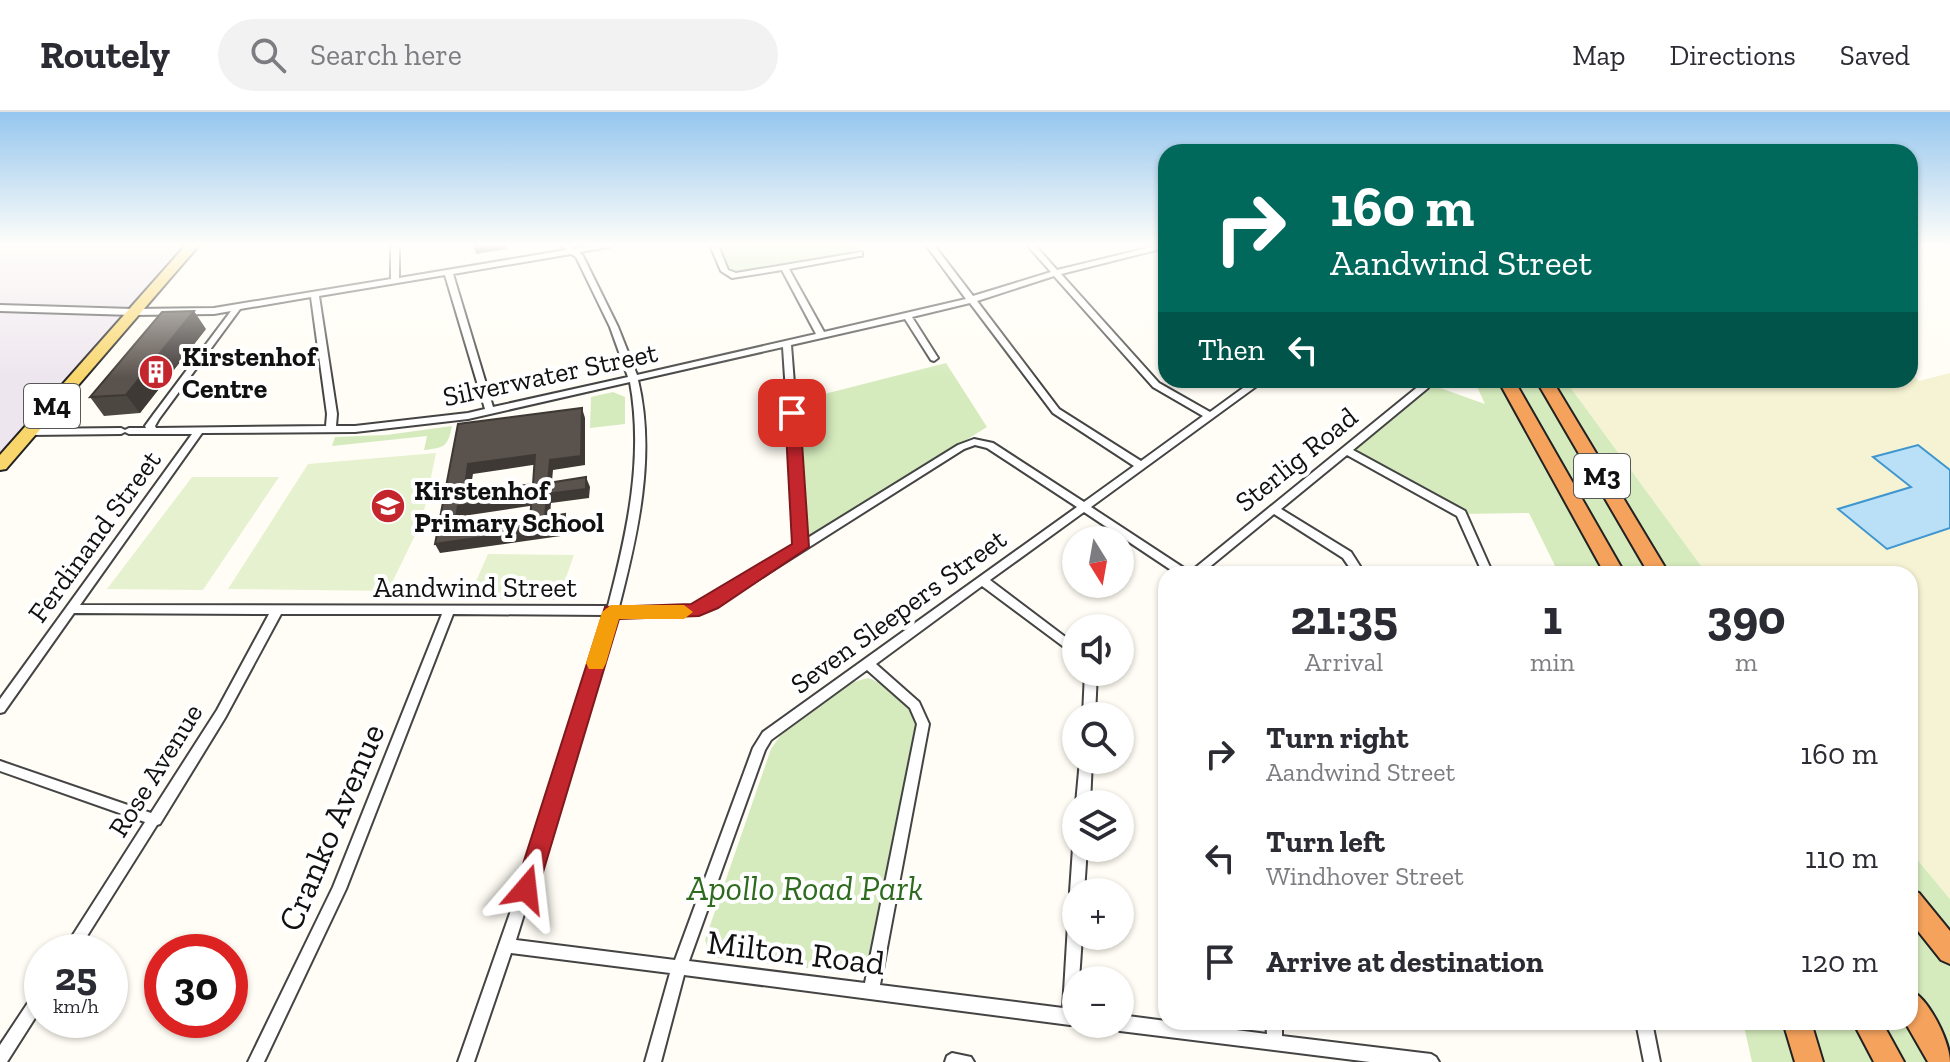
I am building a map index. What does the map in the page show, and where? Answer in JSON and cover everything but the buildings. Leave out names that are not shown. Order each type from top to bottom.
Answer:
[{"type":"highway","name":"M3","points":[[1510,388],[1610,566]]},
{"type":"highway","name":"M3","points":[[1549,388],[1654,566]]},
{"type":"highway","points":[[1562,480],[1567,502],[1595,566]]},
{"type":"highway","points":[[1612,493],[1669,566]]},
{"type":"highway","points":[[1918,911],[1950,951]]},
{"type":"highway","points":[[1918,1018],[1944,1062]]},
{"type":"highway","points":[[1799,1030],[1809,1062]]},
{"type":"highway","points":[[1872,1030],[1890,1062]]},
{"type":"main road","name":"M4","points":[[0,465],[153,289]]},
{"type":"street","points":[[0,308],[133,312],[237,308],[350,289]]},
{"type":"street","points":[[453,289],[490,412]]},
{"type":"street","points":[[466,1062],[509,946],[611,612],[638,481],[639,405],[634,380],[595,289]]},
{"type":"street","points":[[797,289],[822,336]]},
{"type":"street","points":[[965,289],[1056,411],[1141,466]]},
{"type":"street","name":"Silverwater Street","points":[[29,432],[331,429],[413,424],[490,412],[634,380],[907,316],[1002,289]]},
{"type":"street","points":[[1070,289],[1158,386]]},
{"type":"street","points":[[315,295],[332,414],[331,429]]},
{"type":"street","points":[[152,430],[150,426],[156,417],[237,308]]},
{"type":"street","points":[[907,316],[934,358]]},
{"type":"street","points":[[787,344],[801,547]]},
{"type":"street","points":[[1161,388],[1210,416]]},
{"type":"street","name":"Seven Sleepers Street","points":[[653,1062],[680,968],[759,748],[776,728],[1249,388]]},
{"type":"street","name":"Sterlig Road","points":[[1204,566],[1423,388]]},
{"type":"street","name":"Ferdinand Street","points":[[0,708],[199,431]]},
{"type":"street","name":"Aandwind Street","points":[[71,609],[692,611],[712,603],[961,447],[974,442],[990,445],[1083,507]]},
{"type":"street","points":[[1346,450],[1461,514],[1484,566]]},
{"type":"street","points":[[1083,507],[1173,566]]},
{"type":"street","points":[[1273,509],[1347,555],[1355,566]]},
{"type":"street","points":[[982,580],[1062,640]]},
{"type":"street","name":"Rose Avenue","points":[[81,934],[221,714],[277,610]]},
{"type":"street","name":"Cranko Avenue","points":[[256,1062],[339,889],[449,611]]},
{"type":"street","points":[[867,663],[915,705],[923,724],[871,992]]},
{"type":"street","points":[[0,766],[155,820]]},
{"type":"street","name":"Milton Road","points":[[509,946],[1062,1016]]},
{"type":"street","points":[[0,1059],[24,1022]]},
{"type":"street","points":[[1134,1025],[1158,1028]]},
{"type":"street","points":[[1177,1030],[1431,1062]]},
{"type":"street","points":[[1274,1030],[1275,1042]]},
{"type":"street","points":[[1646,1030],[1652,1062]]},
{"type":"street","points":[[952,1061],[966,1062]]},
{"type":"shaded area","points":[[0,289],[154,289],[0,465]]},
{"type":"shaded area","points":[[1950,373],[1950,899],[1918,861],[1918,566],[1701,566],[1571,388],[1918,388],[1918,380]]},
{"type":"green space","points":[[946,363],[987,427],[805,540],[797,401]]},
{"type":"green space","points":[[1420,388],[1440,388],[1485,404],[1478,388],[1571,388],[1701,566],[1555,566],[1529,513],[1461,514],[1346,450]]},
{"type":"green space","points":[[613,392],[625,397],[625,424],[590,428],[591,397]]},
{"type":"green space","points":[[452,426],[444,445],[424,450],[427,436],[332,446],[335,437],[386,435]]},
{"type":"green space","points":[[436,453],[422,521],[388,591],[228,589],[308,464]]},
{"type":"green space","points":[[192,477],[279,477],[203,590],[107,589]]},
{"type":"green space","points":[[488,554],[574,555],[558,600],[468,599]]},
{"type":"green space","name":"Apollo Road Park","points":[[868,678],[897,696],[917,723],[869,958],[858,968],[844,972],[717,958],[709,952],[705,940],[771,749],[780,736],[853,682]]},
{"type":"green space","points":[[1918,861],[1950,899],[1950,1062],[1752,1062],[1745,1030],[1918,1030]]},
{"type":"water","points":[[1918,445],[1950,470],[1950,528],[1887,549],[1838,509],[1911,487],[1873,457]]},
{"type":"slow traffic","points":[[596,663],[611,612],[684,612]]},
{"type":"place","name":"Kirstenhof Centre","points":[[156,372]]},
{"type":"place","name":"Kirstenhof Primary School","points":[[388,506]]},
{"type":"route","points":[[526,889],[611,612],[682,613],[703,608],[801,547],[792,413]]}]
